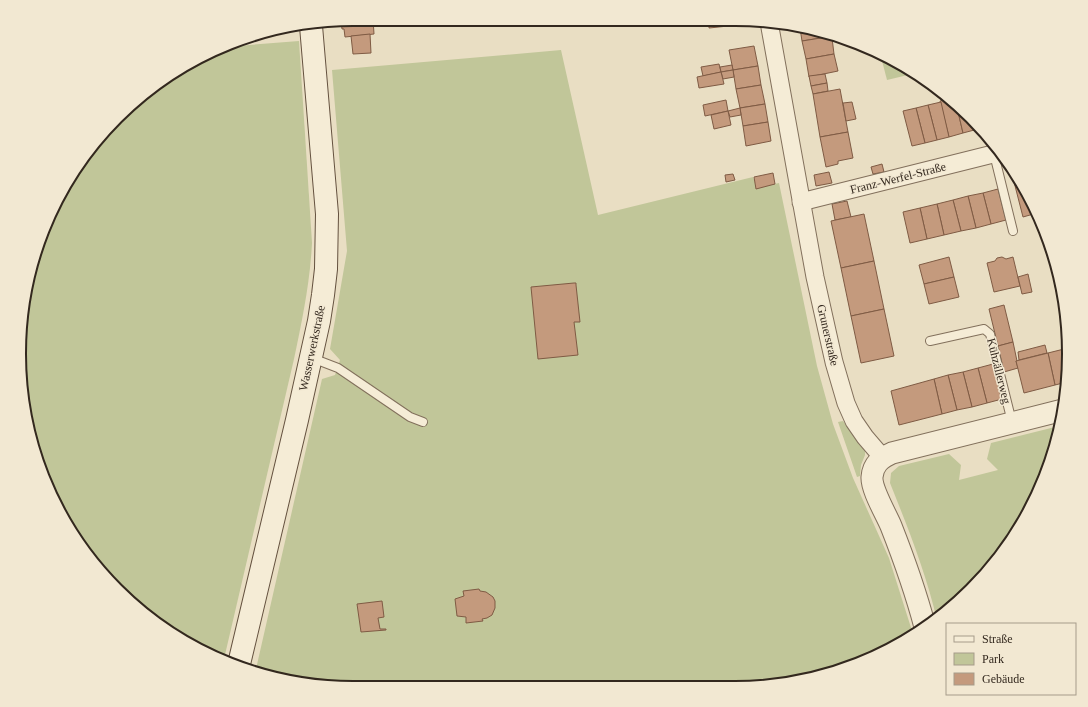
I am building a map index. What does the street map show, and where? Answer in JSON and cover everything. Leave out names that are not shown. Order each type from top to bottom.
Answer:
[{"type":"main road","name":"Wasserwerkstraße","points":[[240,661],[311,357],[323,295],[326,268],[327,214],[312,29]]},
{"type":"street","name":"Grunerstraße","points":[[770,28],[815,277],[834,362],[846,403],[854,421],[865,437],[883,458]]},
{"type":"street","name":"Franz-Werfel-Straße","points":[[801,202],[994,154]]},
{"type":"street","points":[[923,621],[905,563],[874,487],[872,479],[877,463],[892,453],[1057,412]]},
{"type":"lane","name":"Franz-Werfel-Straße","points":[[1000,162],[1013,231]]},
{"type":"lane","name":"Kühzällerweg","points":[[930,341],[984,329],[990,334],[1012,423]]},
{"type":"lane","points":[[311,357],[338,368],[410,417],[423,422]]},
{"type":"green space","points":[[299,41],[312,243],[308,287],[294,359],[225,655],[172,626],[138,600],[107,569],[81,535],[60,498],[43,459],[32,417],[26,354],[32,290],[43,248],[60,209],[81,172],[107,138],[138,107],[154,94],[190,70],[242,46]]},
{"type":"green space","points":[[561,50],[598,215],[753,177],[757,188],[779,183],[817,366],[833,424],[853,478],[889,558],[911,629],[879,647],[840,664],[798,675],[756,680],[354,681],[290,675],[257,666],[322,379],[335,375],[340,360],[330,349],[347,251],[332,70]]},
{"type":"green space","points":[[882,62],[907,75],[887,80]]},
{"type":"green space","points":[[843,421],[865,449],[860,476],[857,477],[838,422]]},
{"type":"green space","points":[[1054,427],[1045,459],[1037,479],[1007,535],[981,569],[966,585],[935,612],[922,568],[890,483],[891,473],[899,466],[949,454],[961,465],[959,480],[998,470],[987,459],[991,443]]},
{"type":"building","points":[[373,26],[374,34],[345,37],[344,29],[342,29],[342,27]]},
{"type":"building","points":[[709,26],[728,26],[709,28]]},
{"type":"building","points":[[801,33],[822,38],[802,41]]},
{"type":"building","points":[[370,34],[371,53],[353,54],[351,36]]},
{"type":"building","points":[[822,38],[832,41],[834,54],[806,59],[802,41]]},
{"type":"building","points":[[754,46],[758,66],[733,70],[729,50]]},
{"type":"building","points":[[834,54],[838,71],[809,77],[806,59]]},
{"type":"building","points":[[719,64],[721,72],[703,76],[701,67]]},
{"type":"building","points":[[732,65],[733,70],[721,72],[720,67]]},
{"type":"building","points":[[758,66],[761,85],[736,89],[733,70]]},
{"type":"building","points":[[733,70],[734,77],[723,79],[721,72]]},
{"type":"building","points":[[721,72],[724,84],[699,88],[697,77]]},
{"type":"building","points":[[825,74],[827,83],[811,86],[809,76]]},
{"type":"building","points":[[827,83],[828,91],[813,94],[811,86]]},
{"type":"building","points":[[761,85],[765,104],[740,108],[736,89]]},
{"type":"building","points":[[840,89],[848,132],[820,137],[813,94]]},
{"type":"building","points":[[726,100],[728,111],[705,116],[703,105]]},
{"type":"building","points":[[940,101],[942,101],[959,115],[963,133],[949,137]]},
{"type":"building","points":[[852,102],[856,119],[846,121],[843,103]]},
{"type":"building","points":[[941,102],[949,137],[937,140],[928,105]]},
{"type":"building","points":[[765,104],[768,122],[743,126],[740,108]]},
{"type":"building","points":[[928,105],[937,140],[925,143],[916,108]]},
{"type":"building","points":[[740,108],[741,115],[730,117],[728,111]]},
{"type":"building","points":[[916,108],[925,143],[912,146],[903,111]]},
{"type":"building","points":[[728,111],[731,125],[714,129],[711,115]]},
{"type":"building","points":[[959,115],[974,130],[963,133]]},
{"type":"building","points":[[768,122],[771,141],[746,146],[743,126]]},
{"type":"building","points":[[848,132],[853,158],[838,161],[838,164],[826,167],[820,137]]},
{"type":"building","points":[[882,164],[884,172],[873,174],[871,167]]},
{"type":"building","points":[[829,172],[832,183],[816,186],[814,175]]},
{"type":"building","points":[[773,173],[775,184],[756,189],[754,177]]},
{"type":"building","points":[[733,174],[735,180],[726,182],[725,175]]},
{"type":"building","points":[[1015,185],[1031,215],[1023,217]]},
{"type":"building","points":[[998,189],[1006,220],[991,224],[983,193]]},
{"type":"building","points":[[983,193],[991,224],[976,228],[968,196]]},
{"type":"building","points":[[968,196],[976,228],[961,231],[953,200]]},
{"type":"building","points":[[953,200],[961,231],[944,235],[937,204]]},
{"type":"building","points":[[847,201],[851,217],[835,220],[832,204]]},
{"type":"building","points":[[937,204],[944,235],[927,239],[920,208]]},
{"type":"building","points":[[920,208],[927,239],[910,243],[903,212]]},
{"type":"building","points":[[864,214],[874,261],[841,268],[831,221]]},
{"type":"building","points":[[949,257],[954,277],[924,284],[919,265]]},
{"type":"building","points":[[1002,257],[1006,259],[1013,257],[1020,286],[994,292],[987,263]]},
{"type":"building","points":[[874,261],[884,309],[851,316],[841,268]]},
{"type":"building","points":[[1028,274],[1032,292],[1022,294],[1018,277]]},
{"type":"building","points":[[954,277],[959,297],[929,304],[924,284]]},
{"type":"building","points":[[576,283],[580,322],[574,322],[578,355],[538,359],[531,287]]},
{"type":"building","points":[[1004,305],[1013,342],[998,346],[989,309]]},
{"type":"building","points":[[884,309],[894,356],[861,363],[851,316]]},
{"type":"building","points":[[1013,342],[1018,368],[1004,372],[998,346]]},
{"type":"building","points":[[1045,345],[1047,353],[1019,360],[1018,352]]},
{"type":"building","points":[[1062,350],[1060,384],[1055,385],[1048,353]]},
{"type":"building","points":[[1048,353],[1055,385],[1024,393],[1016,361]]},
{"type":"building","points":[[993,364],[1002,399],[987,403],[978,368]]},
{"type":"building","points":[[978,368],[987,403],[972,407],[963,372]]},
{"type":"building","points":[[963,372],[972,407],[957,410],[948,375]]},
{"type":"building","points":[[948,375],[957,410],[942,414],[934,379]]},
{"type":"building","points":[[934,379],[942,414],[899,425],[891,391]]},
{"type":"building","points":[[479,589],[480,591],[486,592],[493,597],[495,601],[495,608],[492,615],[482,619],[483,621],[466,623],[466,617],[457,616],[455,599],[464,596],[463,591]]},
{"type":"building","points":[[382,601],[384,617],[378,618],[380,629],[386,630],[361,632],[357,604]]}]
